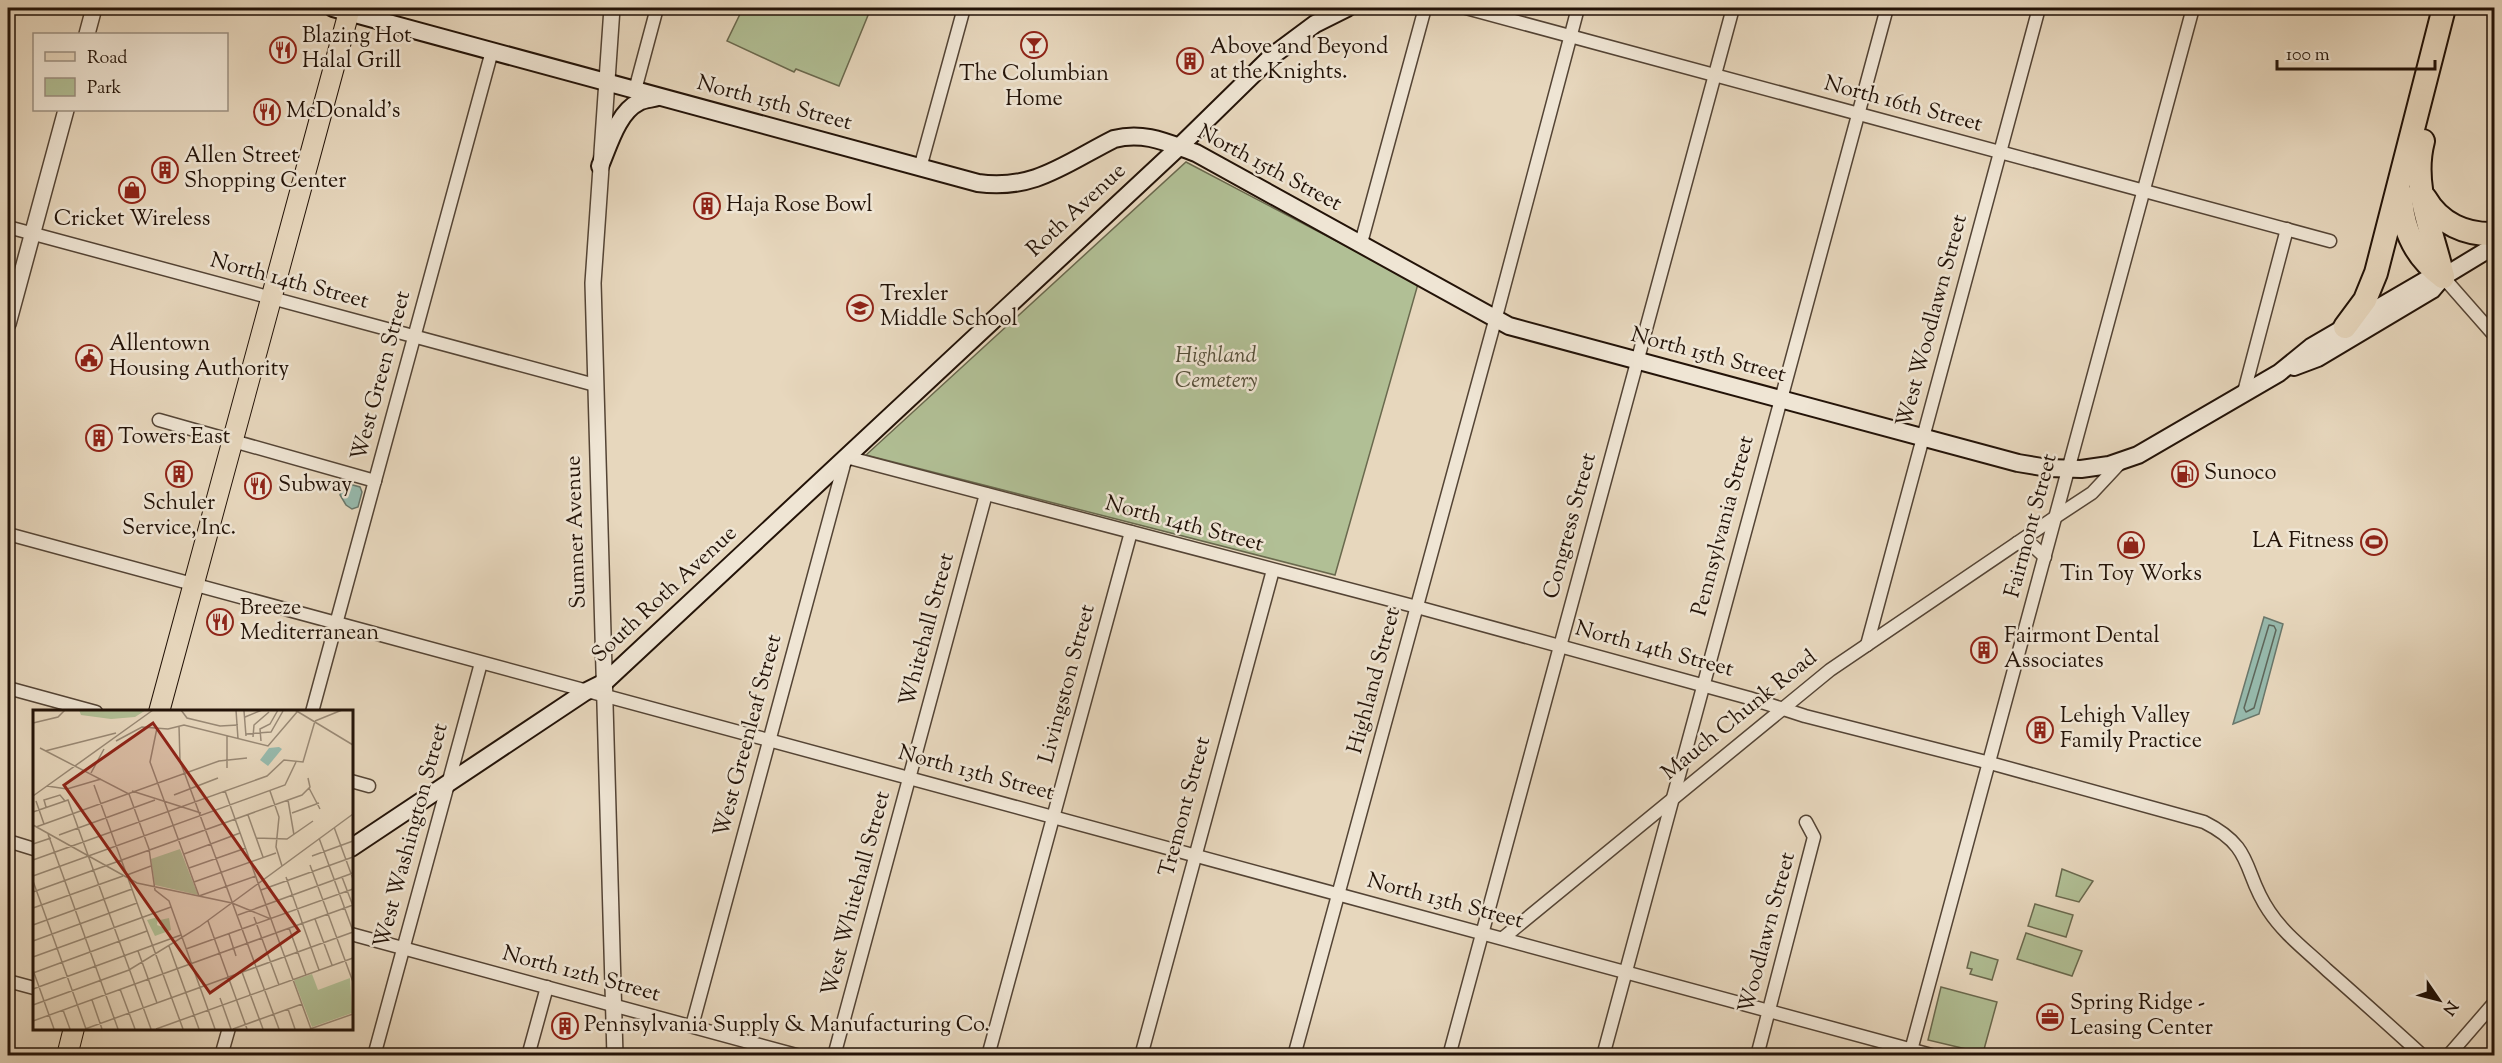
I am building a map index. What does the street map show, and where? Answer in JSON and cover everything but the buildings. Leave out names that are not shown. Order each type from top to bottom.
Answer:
[{"type":"highway","points":[[2345,327],[2361,307],[2373,282],[2444,8]]},
{"type":"highway","points":[[2443,277],[2418,175],[2421,147],[2457,8]]},
{"type":"highway","points":[[2402,172],[2401,202],[2408,233],[2422,259],[2443,277]]},
{"type":"highway","points":[[2421,191],[2433,210],[2447,222],[2465,231],[2494,234]]},
{"type":"main road","name":"Roth Avenue","points":[[846,457],[1179,147],[1272,56],[1315,24],[1347,8]]},
{"type":"main road","name":"North 15th Street","points":[[344,9],[978,183],[1009,185],[1039,178],[1114,139],[1128,135],[1150,137],[1196,153],[1509,326],[2018,463],[2069,469]]},
{"type":"main road","points":[[160,710],[271,299],[344,9]]},
{"type":"main road","points":[[600,166],[616,129],[627,111],[639,102],[660,97]]},
{"type":"main road","name":"Mauch Chunk Road","points":[[2069,469],[2122,461],[2148,450],[2279,372],[2324,354],[2432,290],[2443,277],[2494,246]]},
{"type":"main road","name":"Mauch Chunk Road","points":[[2279,372],[2311,347],[2426,280],[2443,277]]},
{"type":"main road","name":"South Roth Avenue","points":[[352,847],[585,692],[605,689],[846,457]]},
{"type":"main road","points":[[67,1056],[74,1030]]},
{"type":"street","points":[[87,33],[94,8]]},
{"type":"street","name":"Sumner Avenue","points":[[612,8],[593,283],[615,1056]]},
{"type":"street","points":[[635,90],[657,8]]},
{"type":"street","points":[[920,168],[964,8]]},
{"type":"street","points":[[1361,243],[1425,8]]},
{"type":"street","name":"North 16th Street","points":[[1466,8],[2330,241]]},
{"type":"street","points":[[1570,36],[1578,8]]},
{"type":"street","name":"Congress Street","points":[[1449,1056],[1733,8]]},
{"type":"street","name":"Pennsylvania Street","points":[[1602,1056],[1887,8]]},
{"type":"street","name":"West Woodlawn Street","points":[[1867,645],[2039,8]]},
{"type":"street","name":"Fairmont Street","points":[[1910,1052],[2193,8]]},
{"type":"street","name":"Highland Street","points":[[1294,1056],[1496,317],[1570,36]]},
{"type":"street","name":"West Green Street","points":[[313,710],[492,51]]},
{"type":"street","points":[[8,324],[66,111]]},
{"type":"street","name":"North 14th Street","points":[[8,227],[596,386]]},
{"type":"street","points":[[2244,392],[2287,230]]},
{"type":"street","points":[[2443,277],[2494,335]]},
{"type":"street","points":[[159,420],[375,481]]},
{"type":"street","name":"North 14th Street","points":[[846,457],[1417,607],[1805,716],[1990,763],[2204,822],[2219,829],[2239,848],[2247,860],[2258,890],[2277,922],[2423,1056]]},
{"type":"street","name":"West Greenleaf Street","points":[[692,1026],[846,457]]},
{"type":"street","name":"Mauch Chunk Road","points":[[1503,939],[1783,708],[1867,645],[2092,493],[2122,461]]},
{"type":"street","name":"Whitehall Street","points":[[910,778],[987,494]]},
{"type":"street","name":"Livingston Street","points":[[988,1056],[1131,532]]},
{"type":"street","points":[[8,534],[585,692]]},
{"type":"street","points":[[2017,543],[2033,546],[2045,557]]},
{"type":"street","name":"Tremont Street","points":[[1141,1056],[1274,570]]},
{"type":"street","name":"West Washington Street","points":[[374,1056],[481,663]]},
{"type":"street","points":[[8,688],[89,710]]},
{"type":"street","name":"North 13th Street","points":[[605,689],[769,741],[1769,1011],[1910,1052],[1935,1056]]},
{"type":"street","name":"West Whitehall Street","points":[[834,1056],[910,778]]},
{"type":"street","points":[[352,781],[369,786]]},
{"type":"street","name":"Woodlawn Street","points":[[1756,1056],[1814,837],[1806,822]]},
{"type":"street","points":[[8,841],[33,849]]},
{"type":"street","name":"North 12th Street","points":[[352,934],[800,1056]]},
{"type":"street","points":[[8,981],[33,988]]},
{"type":"street","points":[[528,1056],[547,987]]},
{"type":"street","points":[[2448,1056],[2494,1003]]},
{"type":"street","points":[[221,1056],[229,1030]]},
{"type":"green space","points":[[743,8],[871,8],[839,86],[796,69],[794,72],[727,41]]},
{"type":"green space","name":"Highland Cemetery","points":[[1186,162],[1418,284],[1335,575],[866,455]]},
{"type":"green space","points":[[2062,869],[2093,881],[2079,902],[2056,896]]},
{"type":"green space","points":[[2035,904],[2073,915],[2066,937],[2028,926]]},
{"type":"green space","points":[[2026,933],[2082,951],[2072,976],[2017,959]]},
{"type":"green space","points":[[1971,952],[1998,960],[1992,980],[1970,974],[1972,969],[1967,968]]},
{"type":"green space","points":[[1941,987],[1997,1002],[1983,1053],[1928,1040]]},
{"type":"water","points":[[349,484],[360,487],[362,492],[358,507],[352,509],[346,505],[340,495],[343,486]]},
{"type":"water","points":[[2264,617],[2283,624],[2259,714],[2233,724]]},
{"type":"place","name":"The Columbian Home","points":[[1034,45]]},
{"type":"place","name":"Blazing Hot Halal Grill","points":[[283,50]]},
{"type":"place","name":"Above and Beyond at the Knights.","points":[[1190,61]]},
{"type":"place","name":"McDonald's","points":[[267,112]]},
{"type":"place","name":"Allen Street Shopping Center","points":[[165,170]]},
{"type":"place","name":"Cricket Wireless","points":[[132,190]]},
{"type":"place","name":"Haja Rose Bowl","points":[[707,206]]},
{"type":"place","name":"Trexler Middle School","points":[[860,308]]},
{"type":"place","name":"Allentown Housing Authority","points":[[89,358]]},
{"type":"place","name":"Towers East","points":[[99,438]]},
{"type":"place","name":"Schuler Service, Inc.","points":[[179,474]]},
{"type":"place","name":"Sunoco","points":[[2185,474]]},
{"type":"place","name":"Subway","points":[[258,486]]},
{"type":"place","name":"LA Fitness","points":[[2374,542]]},
{"type":"place","name":"Tin Toy Works","points":[[2131,545]]},
{"type":"place","name":"Breeze Mediterranean","points":[[220,622]]},
{"type":"place","name":"Fairmont Dental Associates","points":[[1984,650]]},
{"type":"place","name":"Lehigh Valley Family Practice","points":[[2040,730]]},
{"type":"place","name":"Spring Ridge - Leasing Center","points":[[2050,1017]]},
{"type":"place","name":"Pennsylvania Supply & Manufacturing Co.","points":[[565,1026]]}]
